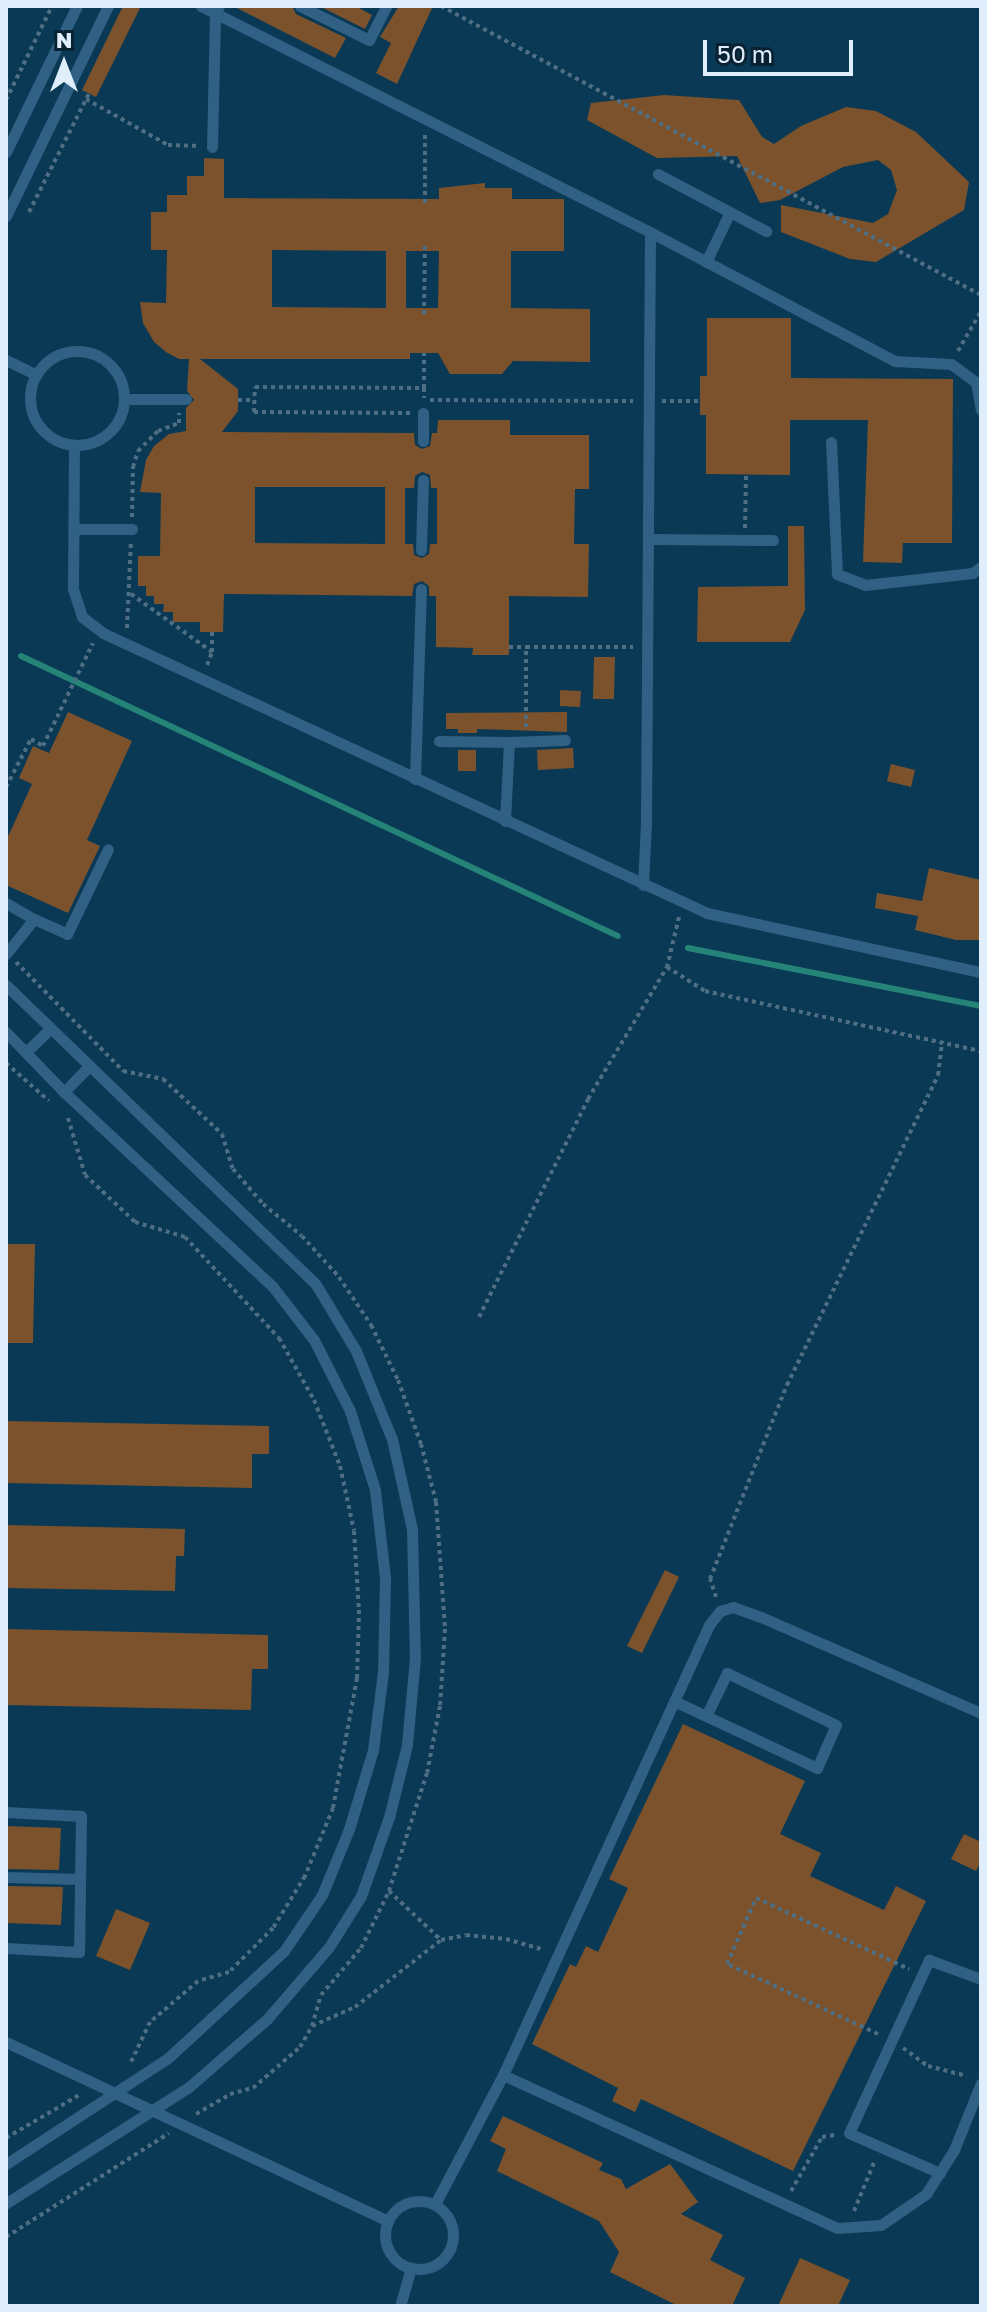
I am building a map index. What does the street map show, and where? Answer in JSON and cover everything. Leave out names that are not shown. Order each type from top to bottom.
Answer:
[{"type":"lane","points":[[6,152],[77,6]]},
{"type":"lane","points":[[6,216],[108,6]]},
{"type":"lane","points":[[201,6],[217,10],[895,361],[951,364],[976,382],[981,410]]},
{"type":"lane","points":[[300,6],[369,40],[386,6]]},
{"type":"lane","points":[[212,147],[217,10]]},
{"type":"lane","points":[[658,174],[766,231]]},
{"type":"lane","points":[[706,262],[730,212]]},
{"type":"lane","points":[[643,885],[650,232]]},
{"type":"lane","points":[[69,352],[92,353],[111,365],[123,384],[124,399],[115,428],[97,442],[74,446],[53,439],[37,423],[30,401],[37,375],[48,361],[69,352]]},
{"type":"lane","points":[[6,360],[37,375]]},
{"type":"lane","points":[[124,399],[183,399]]},
{"type":"lane","points":[[423,413],[423,441]]},
{"type":"lane","points":[[831,442],[837,574],[865,585],[972,573],[981,567]]},
{"type":"lane","points":[[74,446],[73,589],[82,617],[99,630],[707,913],[981,972]]},
{"type":"lane","points":[[421,550],[423,480]]},
{"type":"lane","points":[[74,529],[132,529]]},
{"type":"lane","points":[[648,539],[773,540]]},
{"type":"lane","points":[[415,779],[421,589]]},
{"type":"lane","points":[[439,741],[565,740]]},
{"type":"lane","points":[[505,821],[509,742]]},
{"type":"lane","points":[[6,903],[67,934],[108,849]]},
{"type":"lane","points":[[6,954],[34,919]]},
{"type":"lane","points":[[6,985],[315,1283],[356,1351],[392,1439],[412,1529],[415,1658],[407,1745],[389,1817],[361,1896],[329,1947],[267,2019],[189,2087],[6,2203]]},
{"type":"lane","points":[[26,1052],[50,1029]]},
{"type":"lane","points":[[6,1032],[64,1092],[273,1287],[314,1340],[350,1411],[375,1490],[385,1578],[383,1672],[373,1750],[349,1829],[322,1895],[284,1951],[168,2058],[6,2164]]},
{"type":"lane","points":[[64,1092],[88,1067]]},
{"type":"lane","points":[[435,2204],[503,2075],[709,1625],[720,1611],[733,1607],[761,1617],[981,1713]]},
{"type":"lane","points":[[674,1701],[706,1716],[817,1768],[836,1725],[727,1673],[706,1716]]},
{"type":"lane","points":[[6,1812],[81,1816],[79,1952],[6,1948]]},
{"type":"lane","points":[[6,1877],[80,1879]]},
{"type":"lane","points":[[940,2173],[849,2133],[929,1960],[981,1979]]},
{"type":"lane","points":[[6,2042],[388,2221]]},
{"type":"lane","points":[[503,2075],[837,2228],[881,2225],[926,2194],[954,2150],[981,2082]]},
{"type":"lane","points":[[420,2200],[435,2204],[447,2214],[453,2228],[453,2243],[446,2257],[433,2266],[411,2268],[391,2256],[385,2242],[388,2221],[405,2203],[420,2200]]},
{"type":"lane","points":[[400,2306],[411,2268]]},
{"type":"path","points":[[6,100],[52,6]]},
{"type":"path","points":[[441,6],[981,295]]},
{"type":"path","points":[[29,212],[87,96],[168,145],[212,147]]},
{"type":"path","points":[[425,205],[424,138],[429,121]]},
{"type":"path","points":[[424,314],[425,245]]},
{"type":"path","points":[[951,364],[981,311]]},
{"type":"path","points":[[424,353],[424,388]]},
{"type":"path","points":[[121,641],[130,622],[133,467],[138,451],[158,431],[179,423],[183,399]]},
{"type":"path","points":[[238,400],[254,400]]},
{"type":"path","points":[[745,540],[746,474]]},
{"type":"path","points":[[131,594],[212,652]]},
{"type":"path","points":[[6,787],[31,739],[43,746],[99,630]]},
{"type":"path","points":[[202,679],[212,652],[212,632]]},
{"type":"path","points":[[509,647],[647,647]]},
{"type":"path","points":[[526,647],[526,741]]},
{"type":"path","points":[[479,1317],[588,1099],[667,967],[683,903]]},
{"type":"path","points":[[6,954],[123,1071],[163,1079],[222,1134],[233,1169],[263,1204],[302,1236],[339,1277],[371,1325],[398,1380],[421,1444],[436,1502],[445,1629],[440,1706],[427,1773],[389,1891],[361,1948],[321,1995],[312,2026],[300,2047],[253,2088],[208,2105],[6,2237]]},
{"type":"path","points":[[667,967],[705,991],[981,1051]]},
{"type":"path","points":[[720,1611],[710,1579],[787,1385],[938,1075],[942,1043]]},
{"type":"path","points":[[6,1063],[53,1105]]},
{"type":"path","points":[[61,1112],[69,1119],[85,1175],[135,1222],[185,1237],[279,1338],[314,1400],[335,1453],[354,1531],[359,1610],[357,1678],[333,1808],[305,1876],[273,1928],[229,1972],[198,1981],[150,2022],[129,2068]]},
{"type":"path","points":[[389,1891],[441,1940]]},
{"type":"path","points":[[922,1975],[756,1898],[727,1964],[892,2040],[928,2066],[981,2082]]},
{"type":"path","points":[[312,2026],[355,2007],[441,1940],[466,1935],[506,1939],[558,1954]]},
{"type":"path","points":[[6,2138],[97,2085]]},
{"type":"path","points":[[784,2204],[822,2137],[849,2133]]},
{"type":"path","points":[[848,2227],[881,2147]]},
{"type":"shaded area","points":[[6,6],[981,6],[981,2306],[6,2306]]},
{"type":"building","points":[[123,6],[141,6],[96,97],[82,90]]},
{"type":"building","points":[[233,6],[292,6],[296,14],[346,38],[335,58]]},
{"type":"building","points":[[319,6],[355,6],[372,15],[365,29]]},
{"type":"building","points":[[399,6],[433,6],[397,84],[376,73],[391,43],[380,37]]},
{"type":"building","points":[[664,95],[739,100],[762,137],[774,144],[801,126],[846,107],[876,111],[916,132],[969,182],[964,210],[876,262],[850,259],[781,232],[781,205],[873,223],[888,214],[897,190],[891,170],[878,160],[843,167],[780,200],[760,203],[737,156],[657,158],[587,120],[591,103]]},
{"type":"building","points":[[204,158],[224,159],[224,198],[439,199],[439,188],[485,183],[485,188],[512,188],[512,199],[564,199],[564,251],[511,251],[511,308],[590,309],[590,362],[513,361],[502,374],[450,374],[438,353],[410,353],[410,359],[200,359],[238,389],[238,411],[222,432],[414,433],[415,445],[422,449],[430,446],[432,433],[437,433],[438,420],[510,420],[510,435],[589,435],[589,489],[575,489],[574,544],[589,544],[588,597],[509,596],[509,655],[472,655],[473,648],[436,647],[436,596],[429,596],[429,586],[422,581],[414,584],[412,596],[224,594],[223,632],[200,632],[200,622],[173,622],[173,612],[163,612],[164,604],[154,604],[154,596],[146,596],[146,586],[138,586],[138,556],[160,556],[161,493],[140,492],[146,460],[154,446],[169,434],[186,431],[186,408],[194,400],[187,391],[189,359],[179,359],[166,352],[154,342],[143,323],[140,302],[166,303],[167,250],[151,250],[151,212],[167,212],[167,195],[187,195],[187,176],[204,176]],"holes":[[[272,250],[386,251],[386,308],[272,307]],[[406,251],[439,251],[438,308],[406,308]],[[422,472],[430,475],[431,488],[437,488],[437,544],[430,544],[429,554],[422,558],[414,555],[413,544],[405,544],[405,488],[414,488],[415,476]],[[255,487],[385,487],[385,544],[255,543]]]},
{"type":"building","points":[[707,318],[791,318],[791,378],[953,379],[952,543],[903,543],[902,563],[863,562],[868,420],[790,420],[790,475],[706,474],[706,415],[700,415],[700,376],[707,376]]},
{"type":"building","points":[[788,526],[804,526],[805,610],[790,642],[697,642],[698,587],[788,586]]},
{"type":"building","points":[[594,657],[615,657],[614,699],[593,699]]},
{"type":"building","points":[[560,690],[581,691],[580,707],[560,706]]},
{"type":"building","points":[[68,712],[132,741],[87,840],[100,846],[68,913],[6,885],[6,841],[32,784],[19,778],[33,746],[49,753]]},
{"type":"building","points":[[567,712],[567,732],[477,729],[477,733],[458,733],[458,729],[446,729],[446,713]]},
{"type":"building","points":[[573,748],[574,768],[538,770],[537,750]]},
{"type":"building","points":[[458,750],[476,750],[476,771],[458,771]]},
{"type":"building","points":[[891,764],[915,770],[911,787],[887,781]]},
{"type":"building","points":[[929,868],[981,880],[981,940],[956,940],[915,930],[918,916],[875,908],[877,893],[922,901]]},
{"type":"building","points":[[6,1244],[35,1244],[33,1343],[6,1343]]},
{"type":"building","points":[[6,1421],[269,1426],[269,1454],[252,1454],[252,1488],[6,1483]]},
{"type":"building","points":[[6,1525],[185,1529],[184,1556],[176,1556],[175,1591],[6,1588]]},
{"type":"building","points":[[665,1570],[679,1577],[642,1653],[627,1646]]},
{"type":"building","points":[[6,1629],[268,1635],[268,1669],[252,1669],[251,1710],[6,1705]]},
{"type":"building","points":[[683,1724],[805,1781],[780,1834],[821,1853],[810,1876],[884,1910],[896,1886],[926,1901],[793,2171],[641,2099],[635,2112],[612,2101],[618,2088],[532,2044],[570,1964],[576,1967],[586,1946],[598,1952],[628,1888],[609,1879]]},
{"type":"building","points":[[6,1826],[61,1828],[59,1870],[6,1869]]},
{"type":"building","points":[[964,1834],[981,1842],[981,1861],[976,1871],[951,1859]]},
{"type":"building","points":[[6,1886],[63,1887],[61,1925],[6,1923]]},
{"type":"building","points":[[116,1909],[150,1923],[130,1970],[96,1956]]},
{"type":"building","points":[[503,2116],[603,2163],[599,2170],[621,2179],[626,2189],[670,2164],[698,2202],[681,2214],[723,2235],[710,2260],[745,2278],[732,2306],[678,2306],[610,2272],[619,2252],[599,2221],[497,2171],[506,2149],[490,2141]]},
{"type":"building","points":[[800,2258],[850,2280],[838,2306],[778,2306]]},
{"type":"waterway","points":[[21,656],[618,936]]},
{"type":"waterway","points":[[688,948],[981,1006]]}]
